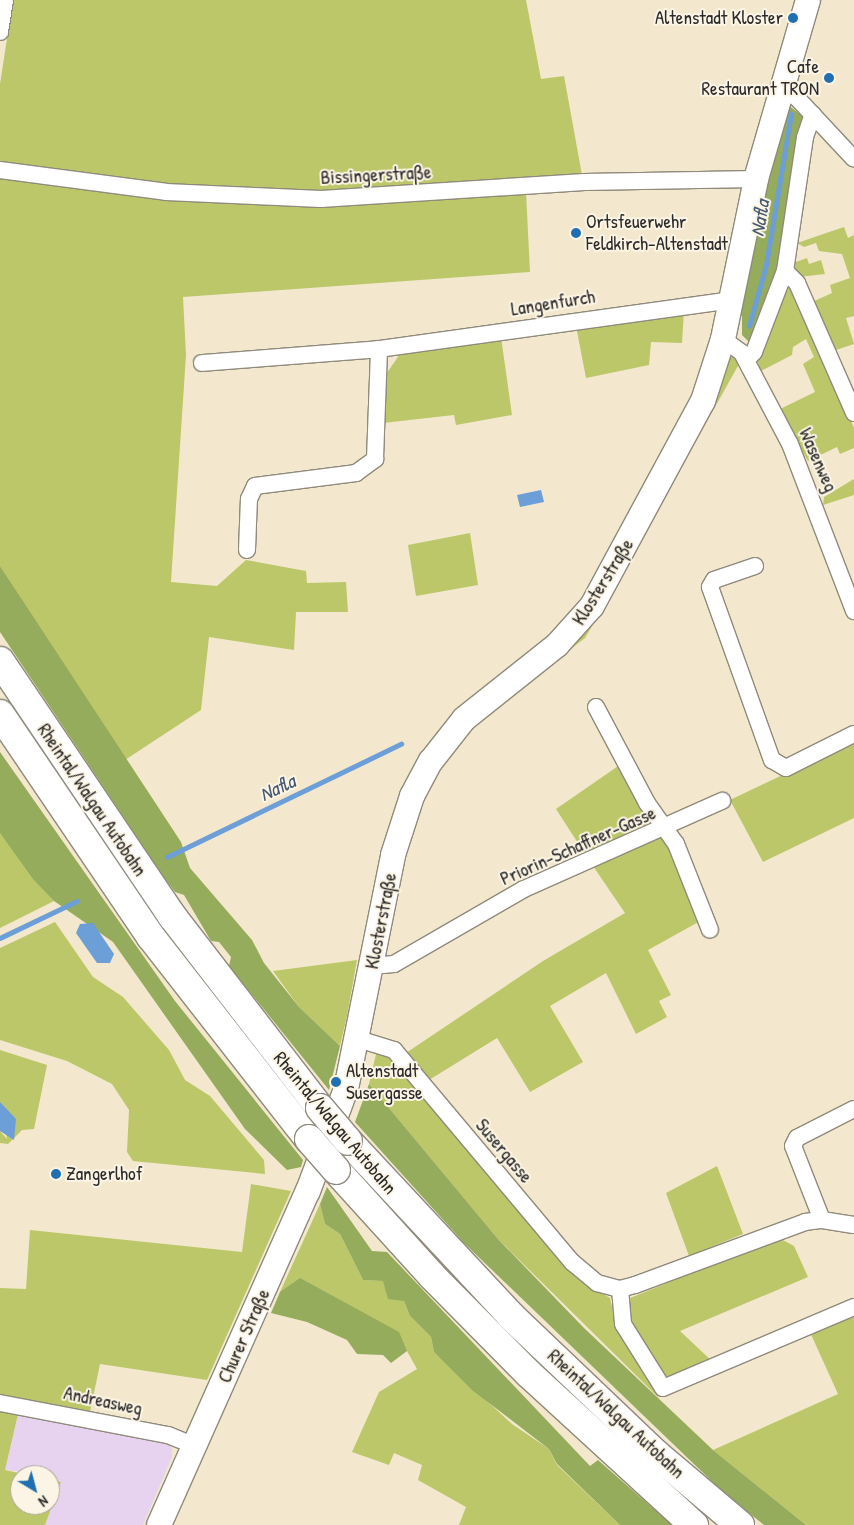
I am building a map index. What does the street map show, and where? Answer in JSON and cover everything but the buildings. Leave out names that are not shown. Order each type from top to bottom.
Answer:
[{"type":"highway","name":"Rheintal/Walgau Autobahn","points":[[0,661],[172,916],[320,1108],[330,1149],[511,1316],[656,1454],[740,1525]]},
{"type":"highway","name":"Rheintal/Walgau Autobahn","points":[[0,714],[151,937],[330,1149],[529,1374],[694,1525]]},
{"type":"main road","name":"Klosterstraße","points":[[330,1149],[358,1039],[398,834],[420,778],[464,719],[557,645],[592,606],[689,432],[723,339],[756,180],[781,88],[808,0]]},
{"type":"main road","name":"Churer Straße","points":[[159,1525],[330,1149]]},
{"type":"street","points":[[0,32],[5,0]]},
{"type":"street","points":[[781,88],[813,114],[854,159]]},
{"type":"street","points":[[746,360],[754,352],[785,271],[805,137],[813,114]]},
{"type":"street","name":"Bissingerstraße","points":[[0,170],[166,192],[321,199],[584,182],[756,180]]},
{"type":"street","points":[[785,271],[797,283],[854,413]]},
{"type":"street","name":"Langenfurch","points":[[202,363],[379,349],[732,300]]},
{"type":"street","name":"Wasenweg","points":[[723,339],[746,360],[804,473],[854,611]]},
{"type":"street","points":[[247,550],[249,499],[255,486],[356,473],[375,459],[379,349]]},
{"type":"street","points":[[755,566],[714,580],[710,587],[772,760],[786,768],[854,734]]},
{"type":"street","points":[[596,707],[666,829],[710,930]]},
{"type":"street","name":"Priorin-Schaffner-Gasse","points":[[372,966],[394,964],[524,889],[666,829],[722,801]]},
{"type":"street","name":"Susergasse","points":[[358,1039],[394,1050],[572,1262],[597,1283],[620,1289]]},
{"type":"street","points":[[822,1220],[793,1146],[797,1138],[854,1109]]},
{"type":"street","points":[[854,1225],[822,1220],[794,1225],[620,1289],[622,1324],[664,1388],[854,1307]]},
{"type":"street","name":"Andreasweg","points":[[0,1403],[168,1435],[194,1446]]},
{"type":"shaded area","points":[[19,1410],[163,1439],[172,1448],[172,1457],[143,1525],[45,1525],[49,1515],[60,1515],[60,1465],[10,1465],[10,1471],[5,1470]]},
{"type":"green space","points":[[13,0],[526,0],[541,79],[564,76],[582,175],[319,192],[167,185],[0,164],[0,84]]},
{"type":"green space","points":[[788,105],[805,118],[788,243],[750,343],[742,335],[742,316],[738,315],[764,181]]},
{"type":"green space","points":[[0,177],[165,197],[526,192],[530,272],[183,297],[186,355],[171,582],[217,586],[246,560],[306,571],[307,583],[346,582],[348,612],[296,612],[294,650],[209,637],[201,710],[125,760],[0,566]]},
{"type":"green space","points":[[844,227],[848,238],[854,235],[854,316],[846,318],[854,344],[833,351],[810,303],[832,293],[830,285],[850,278],[842,254],[819,251],[816,243],[804,247],[797,243]]},
{"type":"green space","points":[[807,258],[809,264],[821,260],[825,274],[799,277],[793,263]]},
{"type":"green space","points":[[786,285],[794,289],[854,428],[854,448],[840,454],[837,447],[808,461],[778,410],[815,392],[803,364],[814,357],[806,339],[793,347],[792,355],[759,372],[758,361]]},
{"type":"green space","points":[[684,311],[682,343],[651,342],[649,365],[586,378],[576,326]]},
{"type":"green space","points":[[501,337],[512,415],[456,425],[454,415],[383,423],[384,377],[400,354]]},
{"type":"green space","points":[[729,355],[738,355],[739,364],[642,538]]},
{"type":"green space","points":[[854,479],[854,495],[823,505],[824,497]]},
{"type":"green space","points":[[470,533],[478,585],[416,596],[408,545]]},
{"type":"green space","points":[[637,551],[585,638],[523,686],[633,552]]},
{"type":"green space","points":[[0,566],[181,842],[190,868],[252,940],[264,963],[299,1007],[340,1046],[329,1090],[229,966],[231,957],[219,942],[211,941],[184,895],[175,892],[163,876],[0,632]]},
{"type":"green space","points":[[854,741],[854,818],[763,862],[730,800]]},
{"type":"green space","points":[[0,752],[175,1001],[303,1160],[301,1167],[287,1170],[245,1129],[113,942],[54,901],[33,879],[0,833]]},
{"type":"green space","points":[[624,762],[648,816],[648,827],[587,857],[556,809]]},
{"type":"green space","points":[[0,833],[54,901],[0,928]]},
{"type":"green space","points":[[657,836],[666,838],[702,920],[648,950],[671,995],[659,1001],[667,1017],[636,1034],[606,973],[550,1006],[583,1062],[530,1092],[497,1038],[429,1080],[406,1053],[543,961],[625,913],[593,866]]},
{"type":"green space","points":[[55,922],[93,977],[123,997],[169,1050],[185,1080],[210,1096],[264,1160],[265,1174],[133,1161],[127,1152],[129,1110],[112,1084],[67,1061],[0,1040],[0,948]]},
{"type":"green space","points":[[357,960],[340,1046],[299,1007],[273,971]]},
{"type":"green space","points":[[0,1050],[47,1065],[34,1129],[22,1130],[8,1144],[0,1143],[0,1131],[7,1139],[0,1102]]},
{"type":"green space","points":[[376,1054],[387,1054],[592,1287],[610,1298],[615,1320],[659,1398],[498,1239],[369,1084]]},
{"type":"green space","points":[[369,1084],[498,1239],[584,1328],[713,1450],[806,1525],[764,1525],[722,1491],[465,1244],[355,1122]]},
{"type":"green space","points":[[717,1166],[743,1234],[689,1256],[666,1193]]},
{"type":"green space","points":[[251,1184],[291,1191],[207,1380],[100,1364],[90,1412],[0,1398],[0,1288],[26,1289],[30,1230],[242,1252]]},
{"type":"green space","points":[[327,1187],[372,1251],[387,1252],[590,1466],[598,1460],[672,1525],[620,1525],[557,1464],[549,1449],[472,1390],[434,1352],[431,1337],[410,1316],[404,1301],[388,1299],[383,1281],[363,1280],[340,1234],[325,1224],[320,1204]]},
{"type":"green space","points":[[320,1204],[325,1224],[340,1234],[363,1280],[383,1281],[404,1301],[410,1316],[431,1337],[434,1352],[512,1424],[549,1449],[557,1465],[620,1525],[459,1525],[466,1507],[418,1480],[422,1465],[394,1453],[389,1465],[352,1452],[379,1392],[417,1369],[407,1351],[280,1292]]},
{"type":"green space","points":[[779,1238],[794,1246],[808,1277],[680,1331],[714,1363],[660,1380],[626,1312],[630,1298]]},
{"type":"green space","points":[[300,1278],[399,1332],[407,1351],[391,1363],[383,1355],[357,1354],[347,1340],[307,1322],[271,1313],[280,1292]]},
{"type":"green space","points":[[854,1310],[854,1525],[806,1525],[713,1450],[838,1394],[809,1330]]},
{"type":"green space","points":[[0,1408],[19,1410],[5,1470],[10,1471],[10,1515],[49,1515],[45,1525],[0,1525]]},
{"type":"water","points":[[541,490],[544,502],[520,507],[517,495]]},
{"type":"water","points":[[93,923],[114,954],[110,963],[97,963],[76,933],[80,924]]},
{"type":"water","points":[[0,1102],[16,1119],[14,1140],[0,1131]]},
{"type":"waterway","name":"Nafla","points":[[749,326],[766,265],[791,114]]},
{"type":"waterway","name":"Nafla","points":[[167,857],[401,744]]},
{"type":"waterway","name":"Nafla","points":[[0,938],[77,901]]},
{"type":"place","name":"Altenstadt Kloster","points":[[793,18]]},
{"type":"place","name":"Cafe Restaurant TRON","points":[[829,78]]},
{"type":"place","name":"Ortsfeuerwehr Feldkirch-Altenstadt","points":[[576,233]]},
{"type":"place","name":"Altenstadt Susergasse","points":[[336,1082]]},
{"type":"place","name":"Zangerlhof","points":[[56,1174]]}]
